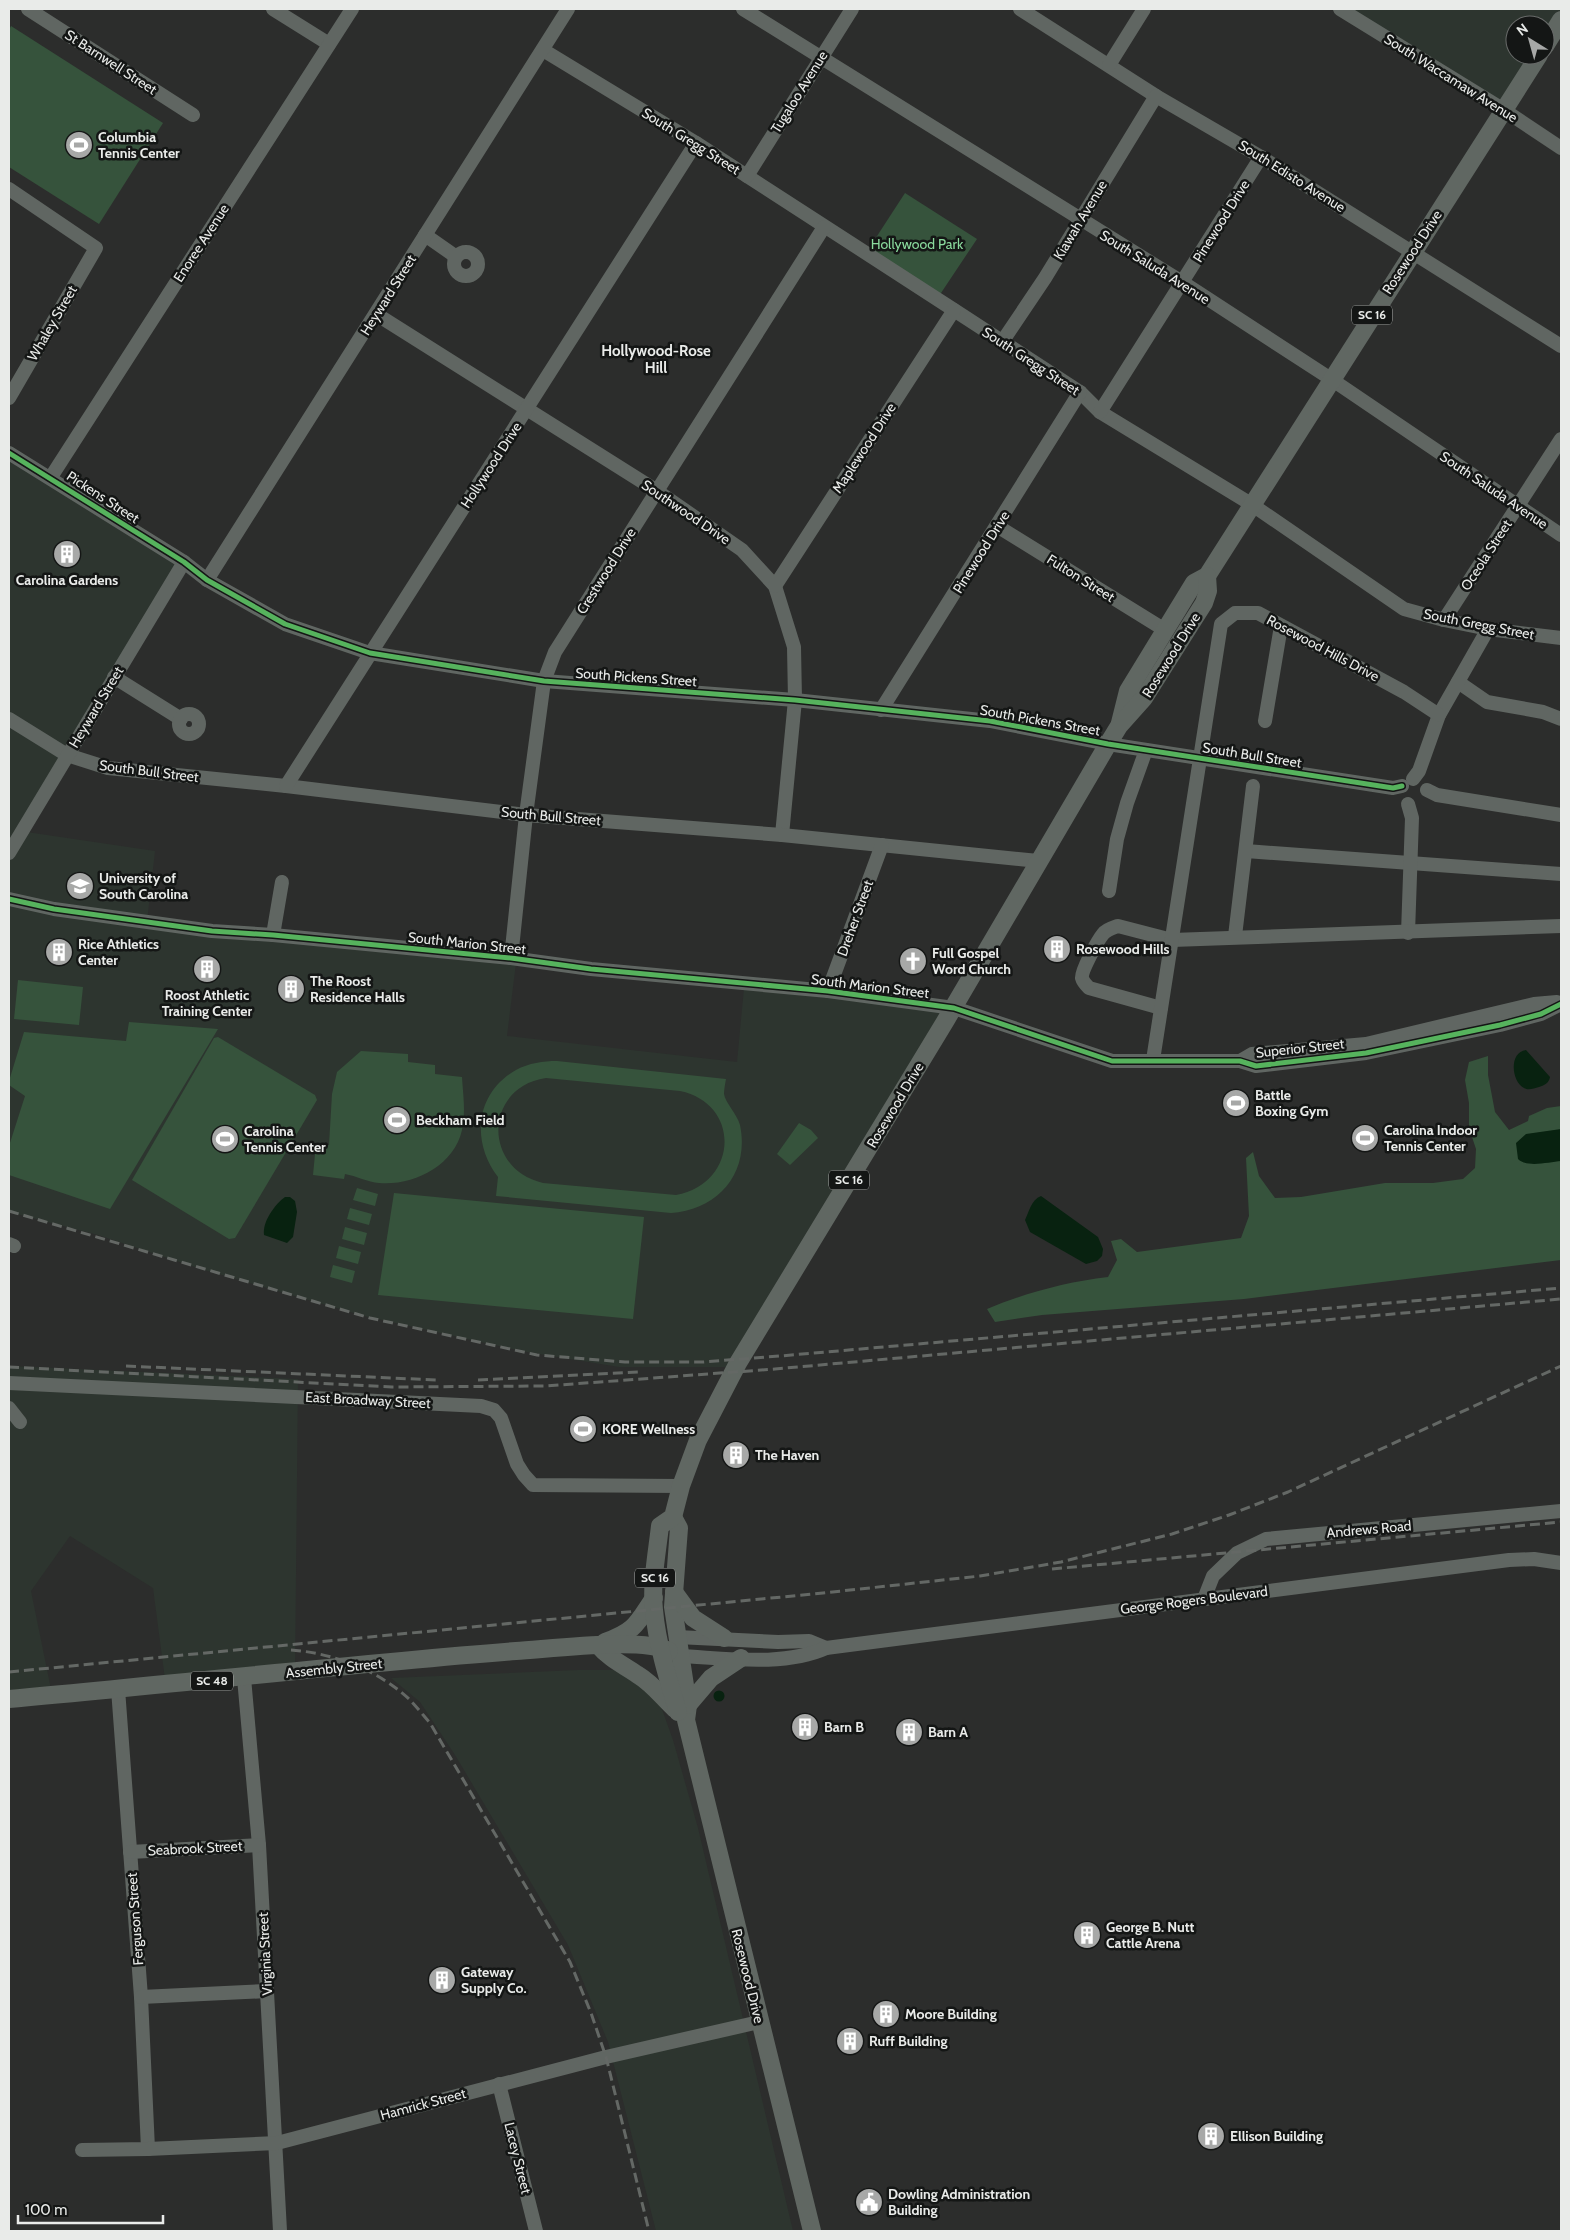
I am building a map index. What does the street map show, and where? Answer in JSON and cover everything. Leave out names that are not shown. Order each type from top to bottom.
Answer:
[{"type":"main road","name":"Rosewood Drive","points":[[1119,726],[1128,691],[1194,583],[1207,576],[1330,379],[1533,65]]},
{"type":"main road","name":"Rosewood Drive","points":[[812,2231],[684,1712],[660,1646],[654,1597],[660,1526],[672,1517],[698,1440],[738,1363],[954,1008],[1038,861],[1119,726],[1144,698],[1204,603],[1208,591],[1207,576]]},
{"type":"main road","name":"Rosewood Drive","points":[[672,1517],[679,1528],[673,1608],[684,1712]]},
{"type":"main road","points":[[674,1592],[693,1618],[724,1638]]},
{"type":"main road","points":[[654,1597],[635,1627],[623,1636],[598,1645],[609,1658],[638,1675],[684,1712],[711,1678],[741,1658]]},
{"type":"main road","points":[[660,1646],[676,1637]]},
{"type":"main road","name":"Assembly Street","points":[[9,1699],[244,1678],[376,1662],[598,1645],[660,1646],[679,1656]]},
{"type":"street","name":"St Barnwell Street","points":[[28,9],[193,115]]},
{"type":"street","points":[[273,9],[329,44]]},
{"type":"street","name":"Enoree Avenue","points":[[51,477],[352,9]]},
{"type":"street","name":"Heyward Street","points":[[207,580],[568,9]]},
{"type":"street","name":"South Saluda Avenue","points":[[743,9],[820,59],[950,137],[1080,221],[1182,282],[1561,535]]},
{"type":"street","name":"Tugaloo Avenue","points":[[747,176],[852,9]]},
{"type":"street","name":"South Edisto Avenue","points":[[1020,9],[1156,96],[1261,157],[1561,346]]},
{"type":"street","points":[[1109,65],[1144,9]]},
{"type":"street","name":"South Waccamaw Avenue","points":[[1340,9],[1504,110],[1561,148]]},
{"type":"street","name":"South Gregg Street","points":[[543,50],[696,143],[954,310],[1080,392],[1100,412],[1251,504],[1404,608],[1444,620],[1488,629],[1561,638]]},
{"type":"street","name":"Kiawah Avenue","points":[[1002,342],[1045,278],[1156,96]]},
{"type":"street","name":"Hollywood Drive","points":[[286,786],[696,143]]},
{"type":"street","name":"Pinewood Drive","points":[[1100,412],[1261,157]]},
{"type":"street","name":"Whaley Street","points":[[9,189],[96,248],[9,398]]},
{"type":"street","name":"Crestwood Drive","points":[[511,958],[526,815],[544,681],[555,652],[824,227]]},
{"type":"street","points":[[425,235],[455,256]]},
{"type":"street","name":"Maplewood Drive","points":[[775,586],[954,310]]},
{"type":"street","name":"Southwood Drive","points":[[376,314],[657,492],[742,550],[775,586],[794,647],[795,700],[782,835]]},
{"type":"street","name":"Pinewood Drive","points":[[881,710],[1080,392]]},
{"type":"street","name":"Oceola Street","points":[[1444,620],[1561,439]]},
{"type":"street","name":"Pickens Street","points":[[9,452],[184,562]]},
{"type":"street","name":"Fulton Street","points":[[997,526],[1165,630]]},
{"type":"street","name":"Heyward Street","points":[[9,853],[184,562]]},
{"type":"street","name":"South Pickens Street","points":[[184,562],[207,580],[285,624],[370,653],[544,681],[795,700],[990,721],[1108,744]]},
{"type":"street","name":"Rosewood Hills Drive","points":[[1153,1060],[1221,624],[1235,614],[1258,614],[1399,689],[1439,715]]},
{"type":"street","points":[[1265,721],[1281,626]]},
{"type":"street","points":[[1408,933],[1410,862],[1415,792],[1439,715],[1488,629]]},
{"type":"street","points":[[114,677],[181,719]]},
{"type":"street","points":[[1458,682],[1487,702],[1543,712],[1561,719]]},
{"type":"street","name":"South Bull Street","points":[[9,719],[68,755],[108,768],[286,786],[526,815],[782,835],[1038,861]]},
{"type":"street","name":"South Bull Street","points":[[1108,744],[1561,815]]},
{"type":"street","points":[[1109,891],[1117,839],[1127,803],[1146,750]]},
{"type":"street","points":[[1235,936],[1253,786]]},
{"type":"street","name":"Dreher Street","points":[[828,991],[882,845]]},
{"type":"street","points":[[1246,851],[1561,874]]},
{"type":"street","points":[[273,935],[282,882]]},
{"type":"street","name":"South Marion Street","points":[[9,899],[54,909],[194,928],[511,958],[591,969],[828,991],[954,1008]]},
{"type":"street","points":[[1161,1008],[1089,988],[1082,977],[1083,970],[1103,934],[1109,929],[1118,926],[1172,940],[1235,936],[1408,933],[1561,926]]},
{"type":"street","name":"Superior Street","points":[[954,1008],[1112,1061],[1240,1061],[1256,1066],[1366,1053],[1500,1025],[1541,1014],[1561,1003]]},
{"type":"street","name":"East Broadway Street","points":[[9,1383],[481,1406],[494,1410],[501,1418],[516,1464],[533,1485],[681,1486]]},
{"type":"street","points":[[9,1408],[20,1422]]},
{"type":"street","name":"Andrews Road","points":[[1204,1599],[1213,1576],[1237,1552],[1266,1539],[1561,1511]]},
{"type":"street","name":"George Rogers Boulevard","points":[[679,1656],[786,1659],[810,1655],[826,1648],[1509,1560],[1534,1559],[1561,1563]]},
{"type":"street","name":"George Rogers Boulevard","points":[[676,1637],[778,1642],[810,1641],[826,1648]]},
{"type":"street","name":"Virginia Street","points":[[244,1678],[259,1845],[266,1991],[277,2143],[280,2231]]},
{"type":"street","name":"Ferguson Street","points":[[118,1689],[141,1997],[148,2149]]},
{"type":"street","name":"Seabrook Street","points":[[130,1852],[259,1845]]},
{"type":"street","points":[[141,1997],[266,1991]]},
{"type":"street","name":"Hamrick Street","points":[[82,2150],[277,2143],[499,2084],[759,2022]]},
{"type":"street","name":"Lacey Street","points":[[499,2084],[536,2231]]},
{"type":"shaded area","points":[[1340,9],[1561,9],[1561,20],[1555,30],[1555,15],[1505,15],[1505,65],[1533,65],[1504,110]]},
{"type":"shaded area","name":"University of South Carolina","points":[[9,454],[188,568],[20,831],[155,851],[147,922],[516,963],[507,1036],[737,1062],[744,988],[957,1011],[740,1367],[619,1367],[521,1351],[364,1316],[201,1269],[98,1235],[9,1212]]},
{"type":"shaded area","points":[[1526,1050],[1550,1077],[1545,1085],[1526,1089],[1516,1079],[1514,1061],[1520,1052]]},
{"type":"shaded area","points":[[1561,1129],[1561,1161],[1532,1164],[1518,1159],[1516,1143],[1526,1134]]},
{"type":"shaded area","points":[[1041,1196],[1098,1237],[1103,1249],[1102,1256],[1097,1261],[1086,1264],[1030,1232],[1025,1220],[1033,1203]]},
{"type":"shaded area","points":[[285,1197],[290,1197],[295,1201],[297,1212],[293,1237],[287,1243],[264,1235],[265,1225],[270,1214]]},
{"type":"shaded area","points":[[9,1366],[298,1379],[295,1673],[166,1687],[153,1588],[70,1536],[31,1591],[53,1699],[9,1703]]},
{"type":"shaded area","points":[[616,1670],[658,1698],[673,1740],[698,1828],[793,2231],[656,2231],[608,2042],[568,1945],[455,1755],[420,1702],[391,1678]]},
{"type":"shaded area","points":[[719,1690],[725,1696],[719,1702],[713,1696]]},
{"type":"green space","name":"Columbia Tennis Center","points":[[11,26],[163,123],[99,224],[9,167],[9,30]]},
{"type":"green space","name":"Hollywood Park","points":[[905,193],[977,239],[937,299],[866,253]]},
{"type":"green space","points":[[18,980],[83,987],[79,1025],[14,1019]]},
{"type":"green space","points":[[129,1022],[218,1029],[110,1209],[9,1175],[9,1146],[25,1096],[9,1085],[9,1081],[24,1032],[126,1041]]},
{"type":"green space","points":[[218,1037],[315,1095],[317,1100],[235,1238],[229,1239],[132,1180],[214,1038]]},
{"type":"green space","name":"Beckham Field","points":[[361,1051],[408,1054],[408,1062],[435,1065],[435,1074],[462,1077],[464,1110],[462,1130],[458,1143],[441,1163],[430,1171],[418,1177],[392,1183],[379,1183],[345,1174],[344,1179],[313,1175],[316,1144],[329,1145],[332,1094],[337,1072]]},
{"type":"green space","points":[[1488,1056],[1488,1075],[1495,1112],[1509,1130],[1528,1121],[1529,1116],[1547,1108],[1561,1106],[1561,1260],[1244,1299],[1042,1315],[995,1322],[987,1309],[1046,1289],[1108,1277],[1117,1260],[1111,1241],[1121,1239],[1137,1252],[1241,1238],[1249,1216],[1246,1158],[1253,1152],[1259,1176],[1275,1198],[1301,1197],[1385,1183],[1433,1183],[1463,1179],[1475,1168],[1476,1149],[1469,1128],[1469,1103],[1465,1080],[1469,1062]]},
{"type":"green space","points":[[557,1061],[726,1079],[724,1094],[740,1125],[742,1142],[740,1159],[735,1173],[727,1186],[703,1205],[671,1213],[496,1196],[498,1177],[489,1163],[481,1134],[485,1105],[492,1092],[502,1080],[516,1070],[531,1064]],"holes":[[[546,1078],[680,1091],[700,1099],[714,1111],[722,1127],[724,1144],[721,1161],[712,1176],[697,1188],[676,1195],[543,1183],[523,1175],[509,1162],[501,1146],[498,1129],[502,1111],[511,1096],[526,1085]]]},
{"type":"green space","points":[[799,1123],[811,1130],[818,1138],[790,1165],[777,1154]]},
{"type":"green space","points":[[357,1188],[378,1194],[375,1206],[353,1200]]},
{"type":"green space","points":[[394,1193],[644,1217],[633,1319],[378,1295]]},
{"type":"green space","points":[[350,1208],[372,1214],[369,1225],[347,1219]]},
{"type":"green space","points":[[345,1227],[367,1233],[364,1245],[342,1239]]},
{"type":"green space","points":[[339,1246],[361,1252],[358,1264],[336,1258]]},
{"type":"green space","points":[[333,1265],[355,1271],[352,1283],[330,1277]]},
{"type":"railway","points":[[9,1211],[370,1318],[537,1355],[625,1362],[703,1362],[780,1356],[1561,1288]]},
{"type":"railway","points":[[9,1367],[392,1387],[546,1386],[775,1369],[1561,1299]]},
{"type":"railway","points":[[126,1366],[436,1380]]},
{"type":"railway","points":[[9,1672],[823,1593],[980,1576],[1061,1562],[1172,1534],[1229,1515],[1288,1492],[1561,1366]]},
{"type":"railway","points":[[478,1380],[638,1372]]},
{"type":"railway","points":[[1052,1569],[1561,1522]]},
{"type":"railway","points":[[291,1650],[339,1659],[369,1672],[397,1689],[409,1699],[430,1723],[570,1962],[591,2013],[606,2057],[649,2231]]},
{"type":"cycle path","points":[[9,453],[184,562],[207,580],[285,624],[370,653],[544,681],[795,700],[990,721],[1108,744],[1393,788],[1402,786]]},
{"type":"cycle path","points":[[9,899],[54,909],[212,931],[273,935],[511,958],[591,969],[828,991],[954,1008],[1112,1061],[1240,1061],[1256,1066],[1366,1053],[1500,1025],[1541,1014],[1561,1004]]},
{"type":"place","name":"Columbia Tennis Center","points":[[79,145]]},
{"type":"place","name":"Carolina Gardens","points":[[67,554]]},
{"type":"place","name":"University of South Carolina","points":[[80,886]]},
{"type":"place","name":"Rosewood Hills","points":[[1057,949]]},
{"type":"place","name":"Rice Athletics Center","points":[[59,952]]},
{"type":"place","name":"Full Gospel Word Church","points":[[913,961]]},
{"type":"place","name":"Roost Athletic Training Center","points":[[207,969]]},
{"type":"place","name":"The Roost Residence Halls","points":[[291,989]]},
{"type":"place","name":"Battle Boxing Gym","points":[[1236,1103]]},
{"type":"place","name":"Beckham Field","points":[[397,1120]]},
{"type":"place","name":"Carolina Indoor Tennis Center","points":[[1365,1138]]},
{"type":"place","name":"Carolina Tennis Center","points":[[225,1139]]},
{"type":"place","name":"KORE Wellness","points":[[583,1429]]},
{"type":"place","name":"The Haven","points":[[736,1455]]},
{"type":"place","name":"Barn B","points":[[805,1727]]},
{"type":"place","name":"Barn A","points":[[909,1732]]},
{"type":"place","name":"George B. Nutt Cattle Arena","points":[[1087,1935]]},
{"type":"place","name":"Gateway Supply Co.","points":[[442,1980]]},
{"type":"place","name":"Moore Building","points":[[886,2014]]},
{"type":"place","name":"Ruff Building","points":[[850,2041]]},
{"type":"place","name":"Ellison Building","points":[[1211,2136]]},
{"type":"place","name":"Dowling Administration Building","points":[[869,2202]]},
{"type":"district","name":"Hollywood-Rose Hill","points":[[656,360]]}]
